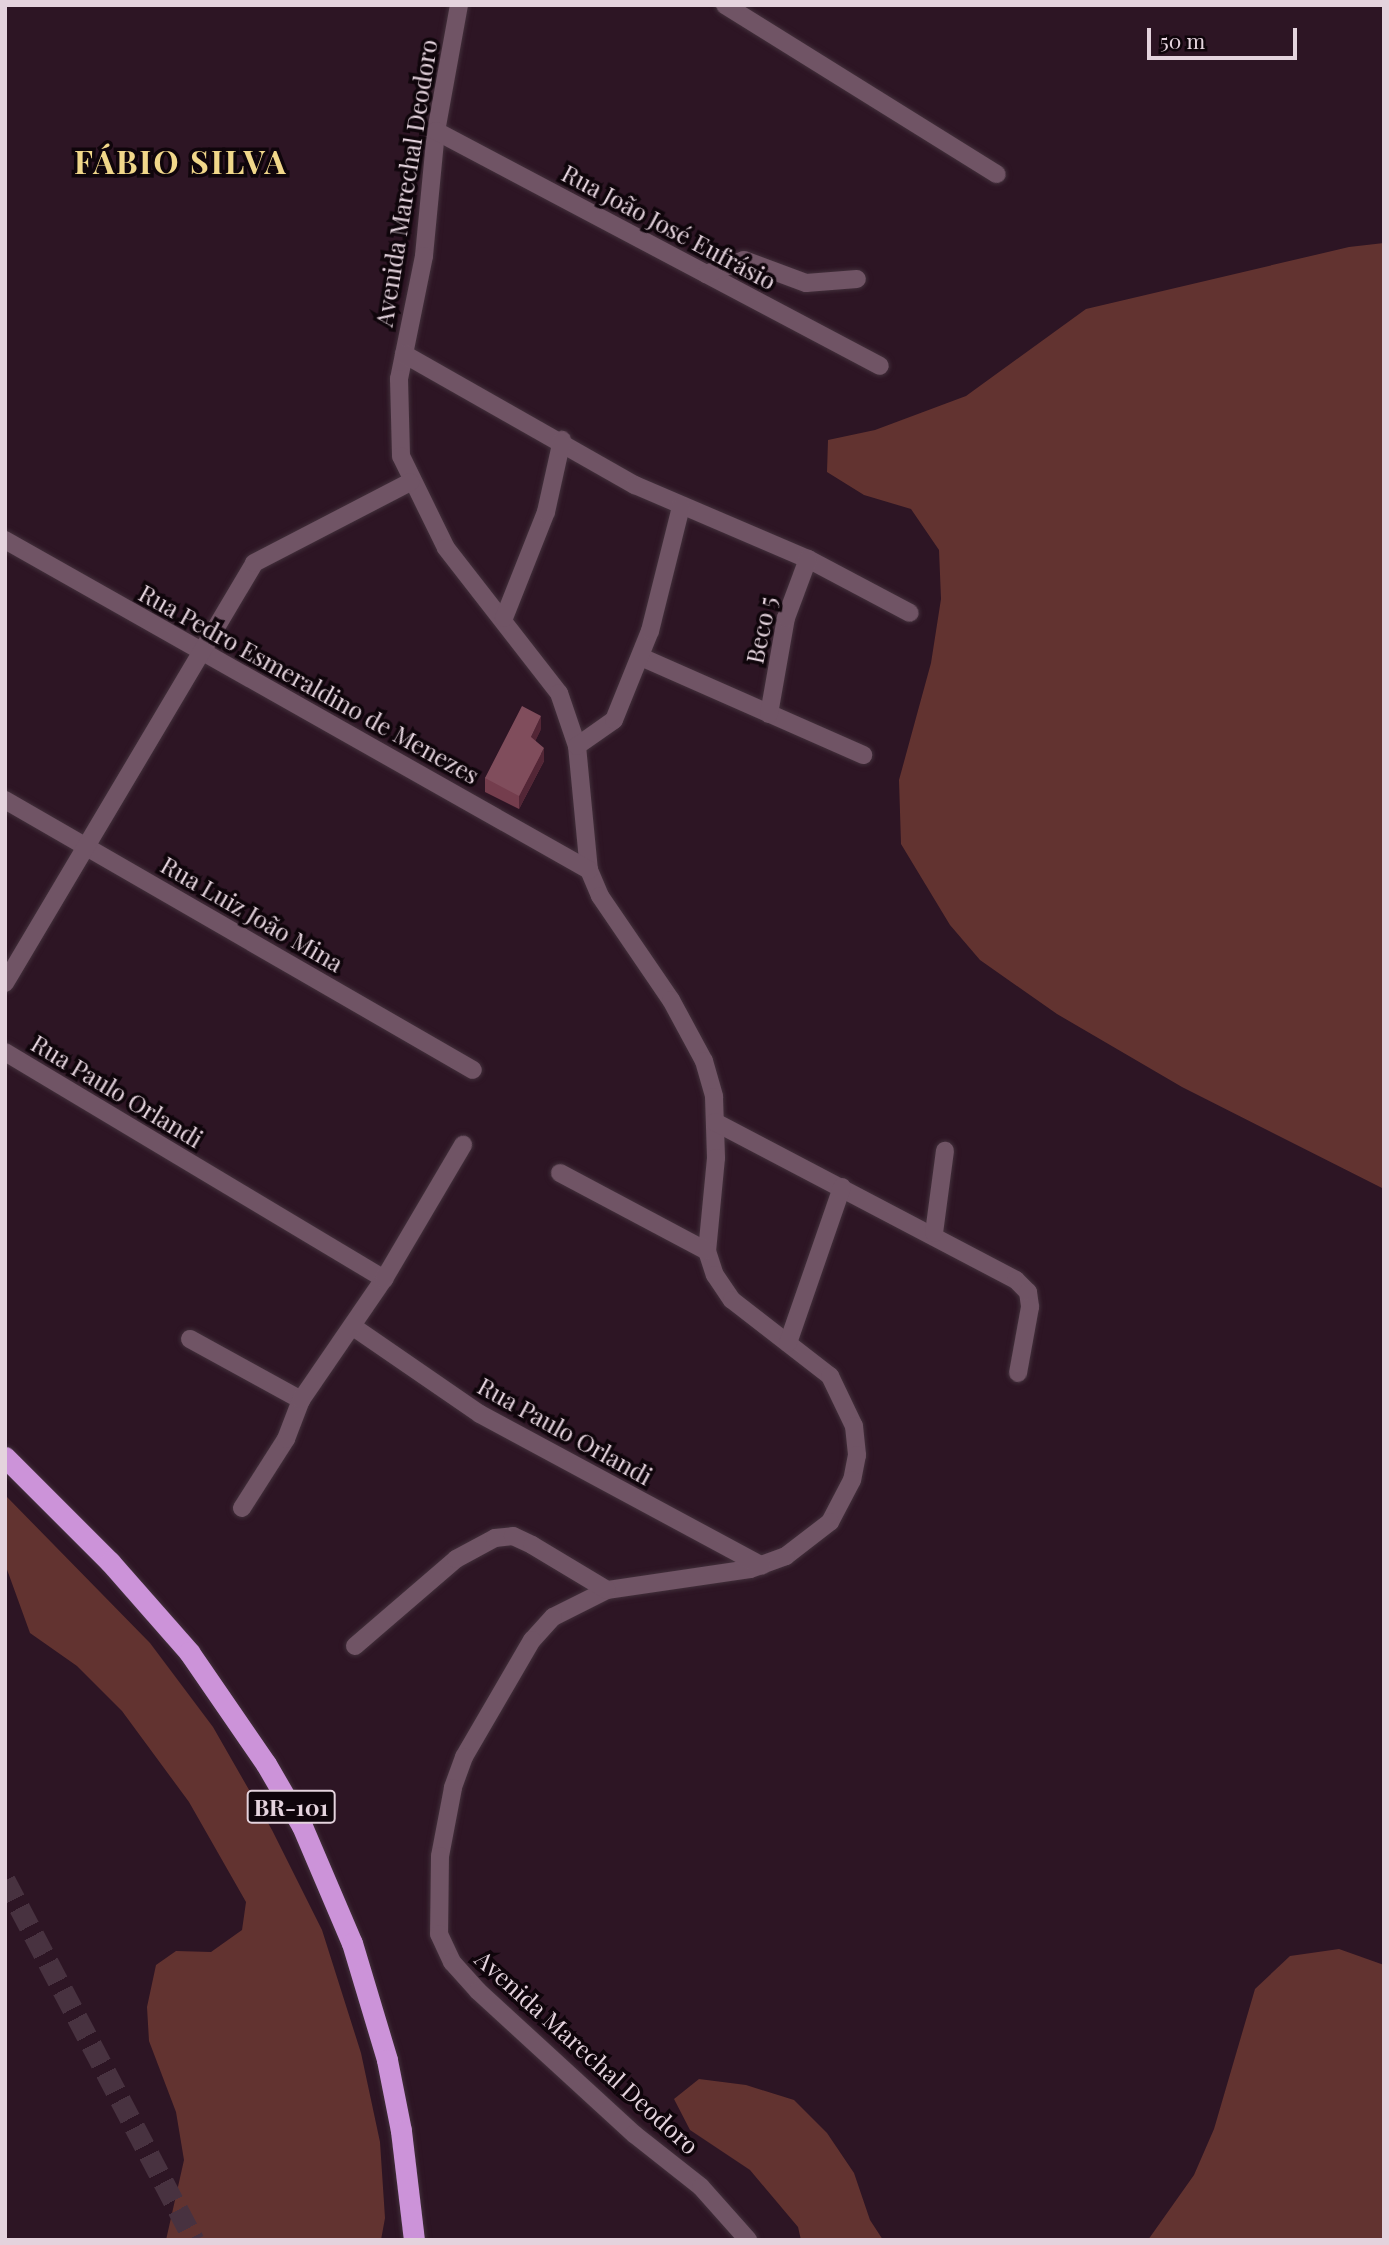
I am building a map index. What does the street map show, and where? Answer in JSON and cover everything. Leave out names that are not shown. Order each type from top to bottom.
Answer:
[{"type":"highway","name":"BR-101","points":[[5,1457],[110,1562],[189,1652],[267,1763],[302,1826],[352,1943],[387,2060],[401,2131],[414,2240]]},
{"type":"street","name":"Avenida Marechal Deodoro","points":[[459,5],[436,131],[432,208],[404,354],[397,433],[410,482],[446,548],[504,618],[559,693],[577,746],[589,870],[614,920],[688,1028],[704,1061],[714,1097],[708,1251],[715,1275],[732,1300],[830,1376],[854,1426],[857,1455],[852,1480],[830,1522],[786,1556],[762,1566],[607,1590],[554,1617],[532,1640],[464,1757],[453,1788],[440,1856],[439,1934],[452,1962],[478,1991],[634,2134],[701,2187],[748,2240]]},
{"type":"street","points":[[725,5],[997,174]]},
{"type":"street","name":"Rua João José Eufrásio","points":[[436,131],[880,366]]},
{"type":"street","points":[[706,274],[744,260],[806,283],[858,279]]},
{"type":"street","points":[[404,354],[681,507],[808,559],[910,613]]},
{"type":"street","points":[[504,618],[546,512],[562,440]]},
{"type":"street","points":[[5,983],[254,563],[410,482]]},
{"type":"street","points":[[577,746],[614,720],[641,657],[681,507]]},
{"type":"street","name":"Rua Pedro Esmeraldino de Menezes","points":[[5,540],[589,870]]},
{"type":"street","name":"Beco 5","points":[[769,714],[786,618],[808,559]]},
{"type":"street","points":[[641,657],[863,755]]},
{"type":"street","name":"Rua Luiz João Mina","points":[[5,800],[474,1070]]},
{"type":"street","name":"Rua Paulo Orlandi","points":[[5,1052],[384,1279]]},
{"type":"street","points":[[715,1122],[934,1233],[1000,1269],[1028,1292],[1030,1307],[1018,1373]]},
{"type":"street","points":[[242,1508],[286,1439],[301,1400],[384,1279],[463,1144]]},
{"type":"street","points":[[934,1233],[945,1151]]},
{"type":"street","points":[[560,1173],[708,1251]]},
{"type":"street","points":[[789,1343],[842,1187]]},
{"type":"street","name":"Rua Paulo Orlandi","points":[[352,1326],[480,1414],[762,1566]]},
{"type":"street","points":[[190,1339],[301,1400]]},
{"type":"street","points":[[355,1646],[456,1559],[495,1538],[513,1536],[607,1590]]},
{"type":"shaded area","points":[[1384,243],[1384,1189],[1182,1087],[1057,1014],[980,960],[950,925],[901,844],[899,780],[931,663],[941,599],[939,550],[911,509],[864,495],[827,472],[828,440],[875,430],[966,396],[1086,309],[1349,247]]},
{"type":"shaded area","points":[[7,1497],[150,1643],[213,1727],[272,1830],[322,1930],[361,2053],[380,2142],[385,2218],[381,2240],[166,2240],[184,2160],[176,2112],[149,2041],[147,2007],[156,1965],[176,1951],[211,1952],[242,1930],[246,1902],[189,1802],[122,1711],[77,1666],[30,1633],[5,1564]]},
{"type":"shaded area","points":[[1339,1949],[1384,1965],[1384,2240],[1148,2240],[1194,2175],[1214,2129],[1255,1989],[1290,1956]]},
{"type":"shaded area","points":[[699,2079],[746,2085],[794,2100],[827,2133],[854,2173],[870,2220],[883,2240],[801,2240],[798,2227],[750,2170],[690,2130],[674,2099]]},
{"type":"building","points":[[522,706],[541,716],[531,737],[544,748],[519,796],[485,778]]},
{"type":"tunnel","points":[[5,1880],[194,2240]]},
{"type":"district","name":"FÁBIO SILVA","points":[[181,161]]}]
